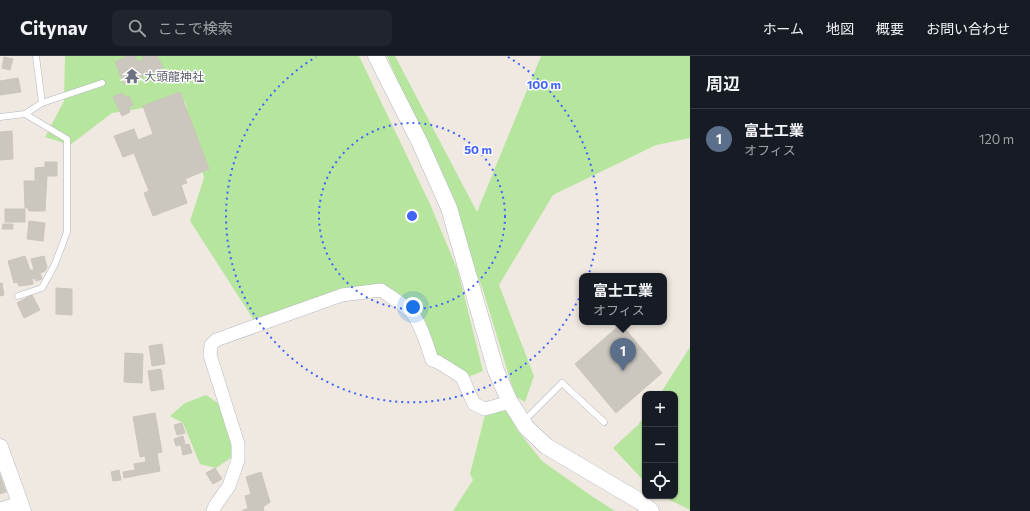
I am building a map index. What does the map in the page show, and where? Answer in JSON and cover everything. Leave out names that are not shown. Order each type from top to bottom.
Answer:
[{"type":"street","points":[[376,56],[420,143],[449,208],[496,371],[510,402],[526,427],[546,446],[641,502],[651,511]]},
{"type":"street","points":[[213,511],[229,486],[238,460],[238,444],[210,355],[211,345],[216,340],[342,295],[381,290],[411,313],[424,336],[432,360],[462,377],[474,404],[485,409],[510,402]]},
{"type":"street","points":[[0,446],[22,507],[0,509]]},
{"type":"lane","points":[[36,56],[42,103]]},
{"type":"lane","points":[[0,117],[25,114],[42,103],[102,83]]},
{"type":"lane","points":[[18,296],[42,288],[55,264],[67,232],[67,139],[25,114]]},
{"type":"lane","points":[[523,422],[562,383],[604,422]]},
{"type":"green space","points":[[65,56],[359,56],[430,204],[458,271],[483,371],[463,379],[444,366],[405,306],[380,287],[257,325],[190,221],[204,178],[185,101],[112,113],[70,145],[45,137],[64,101]]},
{"type":"green space","points":[[387,56],[395,56],[477,212],[541,56],[690,56],[690,138],[656,145],[553,195],[499,285],[534,376],[525,402],[515,396],[483,290],[457,223]]},
{"type":"green space","points":[[690,347],[690,510],[668,499],[678,499],[678,391],[662,391]]},
{"type":"green space","points":[[206,395],[228,410],[238,453],[216,468],[200,464],[183,423],[170,416],[185,403]]},
{"type":"green space","points":[[506,409],[518,431],[542,461],[615,511],[453,511],[473,480],[470,474],[486,411]]},
{"type":"green space","points":[[642,419],[642,479],[613,448],[638,425]]},
{"type":"building","name":"大頭龍神社","points":[[128,56],[135,56],[138,62],[144,59],[143,56],[157,56],[163,68],[124,84],[115,62]]},
{"type":"building","points":[[4,57],[13,59],[10,70],[2,68]]},
{"type":"building","points":[[18,78],[21,92],[0,95],[0,81]]},
{"type":"building","points":[[180,92],[209,169],[185,179],[187,183],[181,185],[187,203],[153,216],[144,193],[149,191],[134,153],[123,157],[114,136],[134,129],[138,140],[153,134],[143,106]]},
{"type":"building","points":[[122,93],[125,97],[129,96],[133,105],[129,107],[130,112],[122,116],[113,97]]},
{"type":"building","points":[[12,131],[13,159],[0,160],[0,132]]},
{"type":"building","points":[[45,162],[57,162],[57,176],[47,176],[45,211],[29,211],[28,208],[25,208],[24,181],[35,181],[35,168],[45,167]]},
{"type":"building","points":[[5,209],[25,209],[25,222],[5,222]]},
{"type":"building","points":[[29,221],[45,223],[43,241],[27,239]]},
{"type":"building","points":[[3,224],[13,224],[13,229],[2,229]]},
{"type":"building","points":[[25,256],[30,270],[34,270],[31,259],[44,256],[47,267],[45,271],[40,273],[42,279],[36,281],[34,278],[32,279],[33,284],[19,286],[17,282],[14,283],[8,261]]},
{"type":"building","points":[[0,283],[2,283],[4,295],[0,296]]},
{"type":"building","points":[[56,288],[72,289],[72,315],[56,314]]},
{"type":"building","points":[[32,295],[40,310],[24,318],[17,303]]},
{"type":"building","points":[[620,325],[622,325],[662,373],[616,413],[575,364]]},
{"type":"building","points":[[162,344],[165,364],[152,366],[149,346]]},
{"type":"building","points":[[125,353],[143,354],[142,383],[124,382]]},
{"type":"building","points":[[161,369],[164,389],[151,391],[148,371]]},
{"type":"building","points":[[155,413],[162,452],[157,453],[160,471],[124,478],[123,472],[135,470],[134,464],[146,462],[145,456],[140,457],[133,417]]},
{"type":"building","points":[[182,423],[185,433],[177,435],[174,425]]},
{"type":"building","points":[[183,436],[185,444],[176,446],[174,439]]},
{"type":"building","points":[[189,444],[192,453],[183,455],[181,446]]},
{"type":"building","points":[[215,468],[222,479],[213,484],[206,473]]},
{"type":"building","points":[[119,470],[121,480],[113,481],[111,472]]},
{"type":"building","points":[[261,472],[270,502],[263,507],[264,511],[242,511],[248,508],[245,496],[251,494],[246,477]]},
{"type":"building","points":[[0,475],[6,492],[0,494]]},
{"type":"place","name":"大頭龍神社","points":[[132,76]]},
{"type":"place","name":"富士工業","points":[[623,371]]}]
